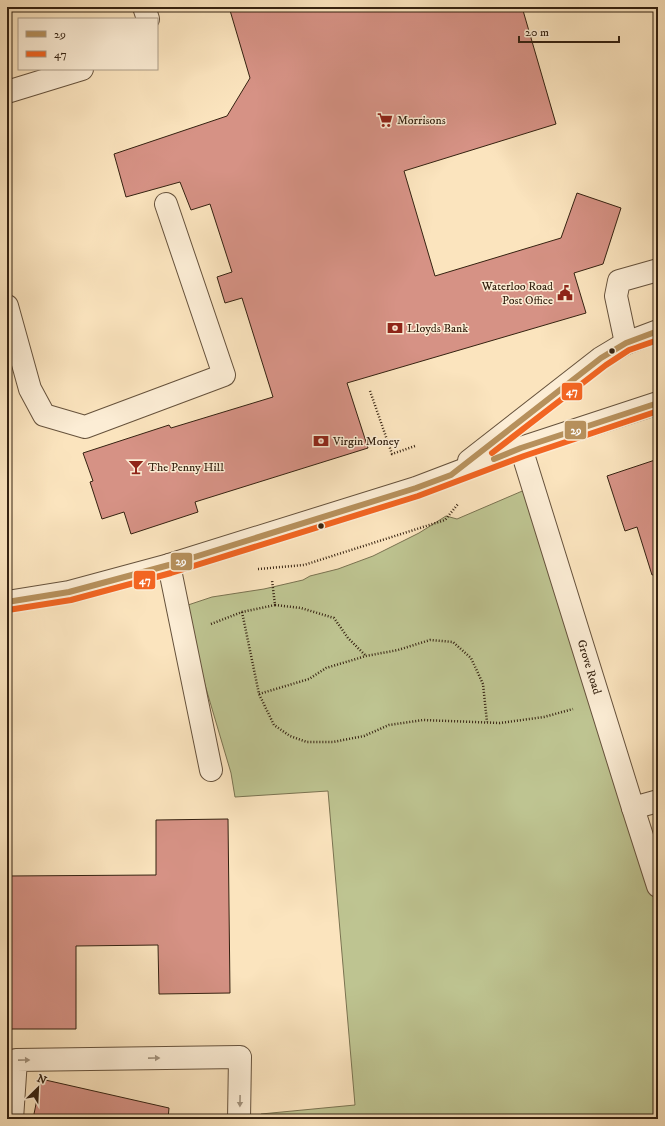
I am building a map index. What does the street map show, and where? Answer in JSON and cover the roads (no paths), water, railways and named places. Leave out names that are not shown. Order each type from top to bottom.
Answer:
[{"type":"street","points":[[144,7],[148,18]]},
{"type":"street","points":[[7,92],[79,70]]},
{"type":"street","points":[[7,306],[15,366],[44,415],[85,427],[224,376],[166,204]]},
{"type":"street","points":[[626,343],[616,296],[619,281],[658,272],[658,270]]},
{"type":"street","points":[[451,475],[601,358],[626,343],[658,331]]},
{"type":"street","points":[[7,602],[69,592],[170,564],[416,488],[522,448],[658,403]]},
{"type":"street","name":"Grove Road","points":[[522,448],[658,886]]},
{"type":"street","points":[[170,564],[211,770]]},
{"type":"street","points":[[633,808],[658,801]]},
{"type":"street","points":[[12,1119],[16,1060],[240,1057],[239,1119]]},
{"type":"place","name":"Morrisons","points":[[385,120]]},
{"type":"place","name":"Waterloo Road Post Office","points":[[565,293]]},
{"type":"place","name":"Lloyds Bank","points":[[395,328]]},
{"type":"place","name":"Virgin Money","points":[[321,441]]},
{"type":"place","name":"The Penny Hill","points":[[136,467]]}]
